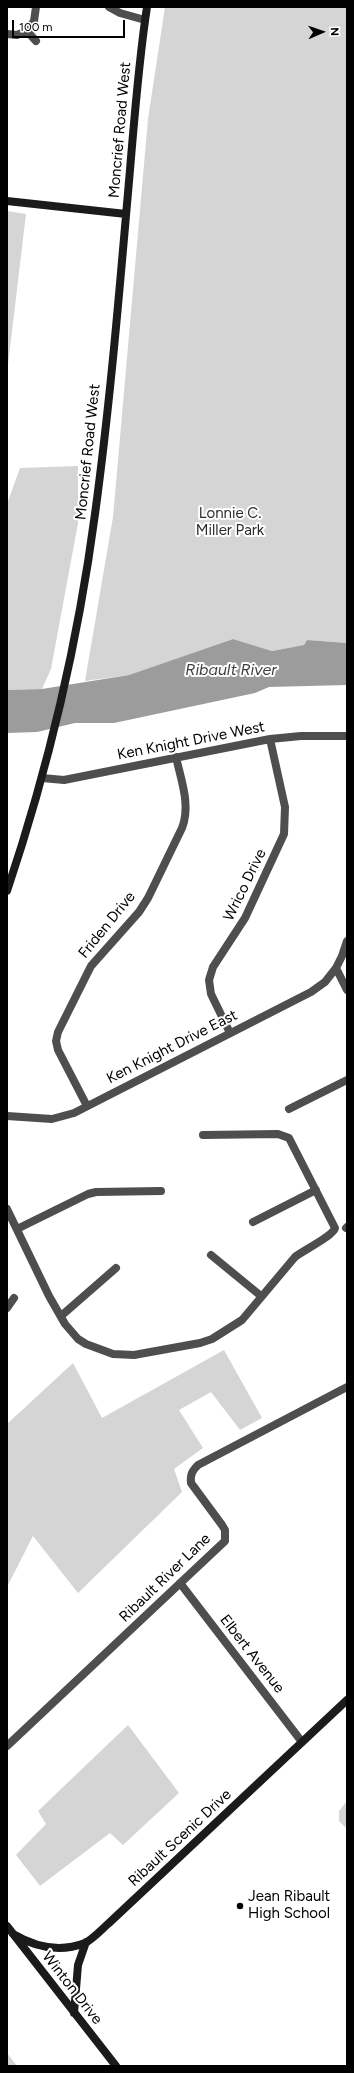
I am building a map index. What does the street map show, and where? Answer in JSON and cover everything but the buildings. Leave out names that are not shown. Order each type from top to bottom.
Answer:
[{"type":"main road","name":"Moncrief Road West","points":[[7,891],[42,778],[52,740],[83,598],[96,513],[147,7]]},
{"type":"main road","points":[[7,201],[126,214]]},
{"type":"main road","name":"Ribault Scenic Drive","points":[[13,1934],[31,1944],[48,1948],[66,1947],[86,1942],[109,1923],[347,1700]]},
{"type":"main road","name":"Winton Drive","points":[[7,1926],[116,2066]]},
{"type":"main road","points":[[74,2013],[78,1965],[86,1942]]},
{"type":"street","points":[[7,34],[17,35],[27,31],[34,21],[36,7]]},
{"type":"street","points":[[109,7],[120,13],[145,20]]},
{"type":"street","points":[[27,31],[36,41]]},
{"type":"street","name":"Ken Knight Drive West","points":[[42,778],[64,780],[270,739],[301,736],[347,736]]},
{"type":"street","name":"Wrico Drive","points":[[230,1034],[211,994],[209,980],[213,967],[240,930],[284,834],[286,807],[270,739]]},
{"type":"street","name":"Friden Drive","points":[[87,1106],[58,1050],[56,1041],[58,1032],[91,966],[139,912],[148,898],[182,828],[185,821],[186,803],[176,757]]},
{"type":"street","name":"Ken Knight Drive East","points":[[7,1116],[52,1119],[69,1115],[230,1034],[311,992],[325,982],[336,968],[347,941]]},
{"type":"street","points":[[336,968],[347,990]]},
{"type":"street","points":[[289,1109],[347,1080]]},
{"type":"street","points":[[7,1209],[61,1316],[78,1339],[86,1344],[113,1354],[134,1355],[212,1340],[236,1325],[295,1257],[306,1248],[331,1235],[334,1231],[334,1225],[292,1142],[284,1135],[203,1135]]},
{"type":"street","points":[[253,1222],[316,1190]]},
{"type":"street","points":[[17,1229],[88,1194],[96,1192],[161,1191]]},
{"type":"street","points":[[211,1255],[261,1296]]},
{"type":"street","points":[[61,1316],[116,1268]]},
{"type":"street","points":[[7,1308],[14,1298]]},
{"type":"street","name":"Ribault River Lane","points":[[7,1746],[221,1545],[226,1536],[222,1525],[191,1484],[190,1476],[193,1470],[198,1465],[347,1387]]},
{"type":"street","name":"Elbert Avenue","points":[[180,1583],[302,1742]]},
{"type":"green space","name":"Lonnie C. Miller Park","points":[[165,7],[347,7],[347,643],[307,640],[304,645],[272,651],[233,639],[129,675],[85,681],[113,517],[148,119]]},
{"type":"green space","points":[[7,211],[26,214],[7,373]]},
{"type":"green space","points":[[78,466],[78,523],[51,669],[42,689],[7,690],[7,504],[20,468]]},
{"type":"green space","points":[[224,1350],[262,1418],[240,1430],[211,1392],[179,1410],[203,1448],[174,1469],[182,1492],[78,1593],[33,1536],[7,1587],[7,1424],[73,1363],[102,1418]]},
{"type":"green space","points":[[128,1725],[179,1793],[123,1845],[110,1833],[40,1886],[16,1855],[46,1824],[38,1811]]},
{"type":"green space","points":[[347,1801],[347,1829],[339,1821],[339,1811]]},
{"type":"green space","points":[[7,2053],[17,2066],[7,2066]]},
{"type":"water","name":"Ribault River","points":[[233,639],[272,651],[304,645],[307,640],[347,643],[347,685],[269,687],[255,693],[114,723],[75,723],[37,732],[7,733],[7,690],[42,689],[129,675]]},
{"type":"place","name":"Jean Ribault High School","points":[[240,1906]]}]
